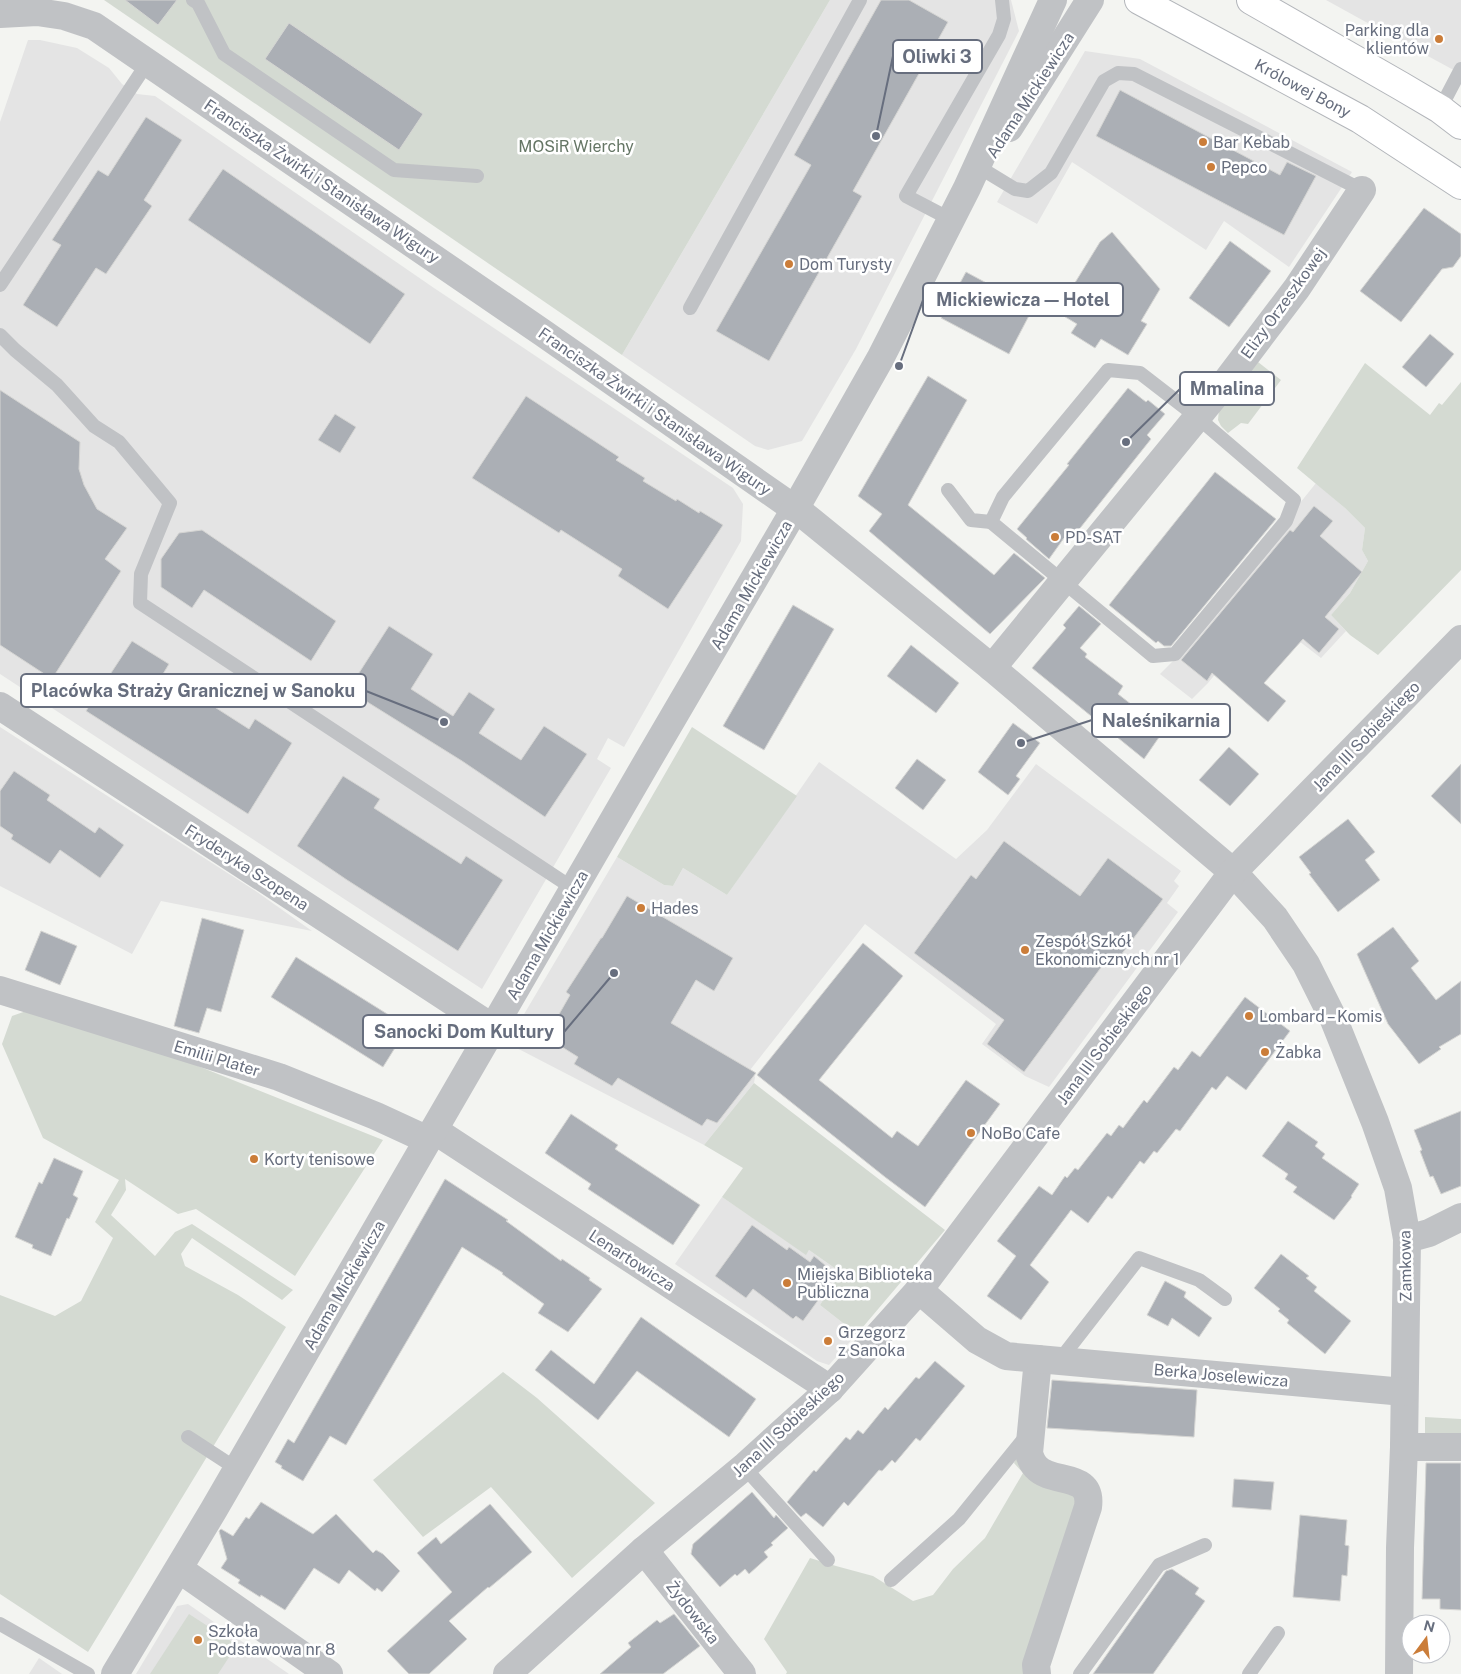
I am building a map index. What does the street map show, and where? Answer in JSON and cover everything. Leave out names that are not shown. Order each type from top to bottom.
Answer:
[{"type":"main road","name":"Królowej Bony","points":[[1140,0],[1360,120],[1461,184]]},
{"type":"main road","points":[[1251,0],[1440,109],[1461,125]]},
{"type":"street","name":"Adama Mickiewicza","points":[[975,179],[1053,0]]},
{"type":"street","name":"Adama Mickiewicza","points":[[115,1674],[179,1569],[795,509],[880,359],[950,219],[1090,0]]},
{"type":"street","name":"Franciszka Żwirki i Stanisława Wigury","points":[[0,14],[42,4],[64,16],[94,26],[543,333],[795,509],[992,668],[1233,872]]},
{"type":"street","name":"Elizy Orzeszkowej","points":[[992,668],[1197,417],[1297,288],[1362,190]]},
{"type":"street","name":"Jana III Sobieskiego","points":[[507,1674],[644,1550],[744,1467],[830,1389],[919,1290],[1233,872],[1461,639]]},
{"type":"street","name":"Fryderyka Szopena","points":[[0,706],[493,1028]]},
{"type":"street","name":"Zamkowa","points":[[1233,872],[1275,918],[1306,964],[1334,1020],[1375,1122],[1398,1188],[1407,1239],[1399,1674]]},
{"type":"street","name":"Emilii Plater","points":[[0,990],[279,1077],[376,1116],[431,1135]]},
{"type":"street","name":"Lenartowicza","points":[[431,1135],[830,1389]]},
{"type":"street","points":[[1407,1239],[1429,1234],[1461,1217]]},
{"type":"street","name":"Berka Joselewicza","points":[[919,1290],[977,1340],[1006,1356],[1404,1392]]},
{"type":"street","points":[[1037,1674],[1036,1665],[1090,1497],[1087,1490],[1079,1484],[1036,1468],[1029,1453],[1030,1431],[1049,1360]]},
{"type":"street","points":[[1404,1447],[1461,1447]]},
{"type":"street","name":"Żydowska","points":[[644,1550],[742,1674]]},
{"type":"street","points":[[179,1569],[329,1674]]},
{"type":"lane","points":[[194,0],[198,3],[224,54],[394,170],[477,176]]},
{"type":"lane","points":[[690,308],[860,0]]},
{"type":"lane","points":[[950,219],[906,196],[999,35],[1004,19],[1002,0]]},
{"type":"lane","points":[[0,286],[148,62]]},
{"type":"lane","points":[[1440,109],[1461,69]]},
{"type":"lane","points":[[975,179],[1028,192],[1051,173],[1104,81],[1118,73],[1134,74],[1362,190]]},
{"type":"lane","points":[[0,335],[57,385],[94,426],[119,442],[170,503],[141,574],[140,603],[574,888]]},
{"type":"lane","points":[[948,490],[971,520],[991,522],[1153,656],[1175,654],[1286,521],[1294,500],[1197,417],[1140,373],[1108,370],[1003,497],[991,522]]},
{"type":"lane","points":[[1049,1360],[1139,1258],[1199,1280],[1225,1299]]},
{"type":"lane","points":[[891,1580],[959,1519],[1030,1431]]},
{"type":"lane","points":[[188,1437],[237,1468]]},
{"type":"lane","points":[[744,1467],[828,1560]]},
{"type":"lane","points":[[1080,1674],[1158,1565],[1205,1545]]},
{"type":"lane","points":[[0,1624],[88,1674]]},
{"type":"lane","points":[[1249,1674],[1278,1634]]},
{"type":"shaded area","points":[[830,0],[1011,0],[1019,31],[856,349],[802,441],[768,450],[755,446],[622,355]]},
{"type":"shaded area","name":"Parking dla klientów","points":[[1326,0],[1461,0],[1461,74],[1413,48]]},
{"type":"shaded area","points":[[28,40],[40,40],[77,48],[109,68],[122,84],[137,94],[155,96],[434,288],[733,488],[743,504],[741,541],[624,747],[608,738],[597,759],[611,768],[482,989],[0,674],[0,122]]},
{"type":"shaded area","points":[[1085,51],[1140,59],[1352,172],[1289,267],[1224,221],[1206,250],[1072,162],[1037,224],[997,202]]},
{"type":"shaded area","points":[[1316,483],[1365,528],[1362,550],[1368,561],[1350,593],[1331,615],[1346,631],[1321,658],[1264,614],[1208,683],[1192,699],[1160,674],[1178,656]]},
{"type":"shaded area","points":[[0,727],[257,892],[312,931],[161,901],[132,954],[0,886]]},
{"type":"shaded area","name":"Zespół Szkół Ekonomicznych nr 1","points":[[819,762],[956,859],[987,830],[1036,764],[1181,871],[1174,881],[1179,886],[1167,903],[1178,912],[1049,1087],[1025,1076],[982,1044],[996,1024],[865,924],[750,1070],[755,1077],[754,1083],[704,1145],[507,1043],[617,857],[664,885],[673,886],[683,868],[727,895]]},
{"type":"shaded area","points":[[722,1197],[806,1254],[809,1250],[836,1269],[834,1282],[820,1305],[857,1334],[829,1365],[817,1361],[675,1264]]},
{"type":"shaded area","name":"Szkoła Podstawowa nr 8","points":[[188,1604],[289,1674],[136,1674],[177,1606]]},
{"type":"shaded area","points":[[39,1658],[62,1674],[29,1674]]},
{"type":"green space","name":"MOSiR Wierchy","points":[[104,0],[830,0],[622,355]]},
{"type":"green space","points":[[1258,362],[1281,380],[1248,424],[1241,423],[1228,433],[1218,420],[1219,409]]},
{"type":"green space","points":[[1365,363],[1430,415],[1439,403],[1442,405],[1461,382],[1461,570],[1378,655],[1350,635],[1331,615],[1350,593],[1368,561],[1362,550],[1365,528],[1345,508],[1297,468]]},
{"type":"green space","points":[[692,727],[797,796],[727,895],[683,868],[673,886],[664,885],[617,857]]},
{"type":"green space","points":[[29,1010],[175,1054],[198,1066],[383,1140],[295,1276],[196,1209],[178,1214],[125,1179],[126,1190],[111,1215],[155,1256],[175,1232],[192,1224],[293,1290],[282,1300],[192,1238],[181,1254],[185,1266],[238,1295],[286,1327],[88,1652],[0,1594],[0,1295],[55,1316],[81,1301],[113,1238],[95,1222],[119,1180],[43,1138],[2,1044],[12,1016]]},
{"type":"green space","points":[[754,1083],[945,1230],[857,1334],[820,1305],[834,1282],[830,1279],[836,1269],[809,1250],[806,1255],[722,1197],[743,1168],[704,1145]]},
{"type":"green space","points":[[503,1372],[537,1398],[655,1503],[572,1578],[491,1487],[423,1537],[373,1480]]},
{"type":"green space","points":[[1425,1417],[1461,1419],[1461,1439],[1425,1435]]},
{"type":"green space","points":[[1016,1458],[1075,1494],[1079,1511],[1028,1674],[786,1674],[787,1672],[764,1639],[810,1558],[873,1576],[913,1601],[933,1595],[953,1569],[985,1538],[1023,1473],[1014,1463]]},
{"type":"green space","points":[[189,1614],[237,1645],[218,1674],[150,1674]]},
{"type":"building","points":[[125,0],[177,0],[158,25]]},
{"type":"building","points":[[881,0],[909,0],[948,22],[853,191],[862,196],[769,361],[716,331],[811,165],[794,155]]},
{"type":"building","points":[[289,23],[423,114],[399,150],[265,59]]},
{"type":"building","name":"Pepco","points":[[1120,90],[1280,175],[1287,162],[1316,176],[1284,235],[1096,136]]},
{"type":"building","points":[[146,117],[182,140],[144,200],[152,206],[106,274],[96,268],[57,327],[23,305],[61,245],[52,240],[98,170],[108,176]]},
{"type":"building","points":[[223,169],[405,294],[370,344],[188,220]]},
{"type":"building","points":[[1424,208],[1461,234],[1461,256],[1453,267],[1442,269],[1401,322],[1360,291]]},
{"type":"building","points":[[1112,232],[1160,289],[1141,321],[1147,324],[1128,355],[1101,339],[1095,348],[1071,333],[1077,324],[1057,312],[1100,242]]},
{"type":"building","points":[[1230,241],[1271,271],[1229,327],[1189,298]]},
{"type":"building","points":[[966,272],[1033,308],[1009,354],[941,318]]},
{"type":"building","points":[[1430,334],[1454,354],[1426,387],[1402,367]]},
{"type":"building","points":[[928,376],[967,400],[908,505],[994,575],[1014,553],[1045,578],[990,634],[869,531],[882,514],[858,496]]},
{"type":"building","points":[[1128,388],[1146,402],[1148,400],[1165,414],[1147,435],[1151,439],[1069,542],[1064,538],[1049,559],[1017,529]]},
{"type":"building","points":[[0,390],[80,442],[79,469],[84,485],[97,509],[127,528],[105,559],[121,571],[52,679],[0,645]]},
{"type":"building","points":[[526,396],[619,457],[616,460],[645,478],[643,481],[676,501],[677,499],[723,525],[668,609],[618,576],[622,569],[561,530],[559,533],[472,478]]},
{"type":"building","points":[[335,414],[356,427],[340,453],[318,440]]},
{"type":"building","points":[[1215,472],[1276,519],[1171,646],[1164,646],[1158,641],[1156,643],[1109,605]]},
{"type":"building","points":[[1314,506],[1333,521],[1320,536],[1362,572],[1325,617],[1339,629],[1319,653],[1303,639],[1264,683],[1286,701],[1268,722],[1212,673],[1207,681],[1181,660],[1290,530],[1293,532]]},
{"type":"building","points":[[202,530],[336,621],[311,661],[204,590],[192,608],[161,587],[161,559],[179,533]]},
{"type":"building","points":[[793,605],[834,629],[764,750],[723,726]]},
{"type":"building","points":[[1079,606],[1101,624],[1080,648],[1087,654],[1085,657],[1123,686],[1118,694],[1141,712],[1159,706],[1173,717],[1144,759],[1032,668],[1066,628],[1063,625]]},
{"type":"building","points":[[389,626],[433,654],[411,689],[453,716],[469,692],[495,709],[479,733],[521,760],[544,726],[587,754],[545,817],[462,761],[348,690]]},
{"type":"building","points":[[132,641],[169,664],[163,674],[249,729],[255,719],[292,743],[248,814],[86,711]]},
{"type":"building","points":[[911,645],[959,683],[936,713],[887,676]]},
{"type":"building","points":[[1013,723],[1040,743],[1016,776],[1020,779],[1008,795],[978,772]]},
{"type":"building","points":[[1229,747],[1259,774],[1230,806],[1199,780]]},
{"type":"building","points":[[917,759],[946,780],[923,810],[895,788]]},
{"type":"building","points":[[1461,764],[1461,824],[1431,796]]},
{"type":"building","points":[[14,771],[50,795],[47,800],[95,833],[99,827],[124,845],[100,878],[60,850],[50,864],[11,839],[13,835],[0,826],[0,791]]},
{"type":"building","points":[[343,776],[380,799],[374,808],[461,864],[466,856],[503,880],[458,951],[297,846]]},
{"type":"building","points":[[1348,819],[1375,852],[1365,860],[1380,880],[1338,912],[1309,874],[1311,873],[1299,857]]},
{"type":"building","points":[[1004,841],[1080,896],[1108,858],[1163,899],[1118,959],[1111,954],[1024,1072],[987,1044],[1004,1020],[914,953],[971,875],[976,879]]},
{"type":"building","points":[[627,896],[733,958],[714,991],[696,980],[671,1023],[756,1073],[717,1123],[707,1119],[702,1126],[618,1078],[612,1086],[574,1064],[578,1057],[546,1037],[570,995],[566,992]]},
{"type":"building","points":[[202,918],[244,930],[221,1012],[207,1008],[199,1033],[174,1026]]},
{"type":"building","points":[[1393,927],[1419,961],[1411,968],[1436,1000],[1461,981],[1461,1034],[1439,1047],[1441,1049],[1419,1064],[1388,1024],[1357,954]]},
{"type":"building","points":[[41,931],[77,946],[60,985],[25,970]]},
{"type":"building","points":[[863,943],[903,976],[819,1080],[892,1138],[897,1131],[918,1146],[966,1080],[1000,1104],[925,1207],[757,1075]]},
{"type":"building","points":[[296,957],[408,1027],[383,1067],[271,997]]},
{"type":"building","points":[[1245,997],[1290,1031],[1246,1090],[1227,1076],[1216,1090],[1212,1087],[1180,1131],[1176,1129],[1157,1153],[1154,1151],[1144,1164],[1140,1161],[1112,1199],[1108,1196],[1088,1223],[1071,1210],[1030,1265],[1049,1282],[1021,1320],[987,1296],[1016,1256],[997,1241],[1039,1186],[1052,1195],[1065,1176],[1067,1178],[1075,1168],[1078,1170],[1107,1133],[1111,1136],[1119,1125],[1123,1128],[1144,1100],[1147,1103],[1174,1067],[1178,1070],[1192,1051],[1200,1057]]},
{"type":"building","points":[[1461,1111],[1461,1186],[1441,1194],[1433,1176],[1430,1177],[1414,1130]]},
{"type":"building","points":[[571,1114],[618,1145],[615,1149],[700,1205],[673,1245],[588,1189],[591,1184],[545,1153]]},
{"type":"building","points":[[1288,1121],[1318,1142],[1315,1146],[1325,1154],[1322,1158],[1359,1184],[1352,1197],[1334,1220],[1293,1192],[1297,1187],[1285,1179],[1288,1174],[1262,1156]]},
{"type":"building","points":[[54,1158],[83,1171],[73,1195],[78,1198],[69,1219],[67,1218],[51,1256],[32,1248],[33,1245],[15,1237],[39,1182],[42,1184]]},
{"type":"building","points":[[445,1179],[508,1220],[506,1221],[561,1261],[562,1259],[590,1278],[589,1280],[602,1289],[568,1332],[538,1313],[544,1304],[503,1273],[462,1247],[346,1445],[330,1436],[303,1481],[281,1468],[282,1466],[275,1462],[288,1439],[294,1443]]},
{"type":"building","points":[[752,1225],[787,1250],[789,1247],[810,1262],[814,1256],[831,1270],[824,1279],[830,1284],[803,1321],[796,1316],[793,1319],[753,1289],[746,1298],[715,1276]]},
{"type":"building","points":[[1281,1254],[1309,1276],[1306,1278],[1317,1287],[1314,1291],[1351,1321],[1325,1354],[1287,1323],[1289,1320],[1278,1311],[1280,1309],[1254,1288]]},
{"type":"building","points":[[1165,1281],[1186,1292],[1184,1297],[1212,1318],[1199,1337],[1172,1318],[1168,1326],[1147,1315]]},
{"type":"building","points":[[641,1317],[756,1399],[729,1437],[637,1371],[598,1420],[535,1370],[551,1350],[594,1384]]},
{"type":"building","points":[[935,1361],[965,1386],[920,1441],[916,1438],[895,1463],[892,1460],[882,1471],[879,1470],[848,1506],[844,1502],[823,1527],[806,1513],[801,1517],[787,1502],[814,1470],[816,1472],[846,1437],[850,1440],[858,1430],[863,1434],[885,1407],[888,1410],[916,1377],[919,1379]]},
{"type":"building","points":[[1052,1380],[1197,1390],[1194,1437],[1047,1428]]},
{"type":"building","points":[[1426,1463],[1461,1463],[1461,1610],[1440,1609],[1440,1599],[1422,1599]]},
{"type":"building","points":[[1234,1479],[1274,1482],[1271,1510],[1232,1507]]},
{"type":"building","points":[[752,1492],[774,1518],[776,1515],[788,1528],[764,1552],[768,1557],[749,1574],[745,1569],[737,1576],[735,1574],[720,1587],[691,1554],[693,1544]]},
{"type":"building","points":[[261,1502],[313,1534],[336,1514],[373,1553],[376,1550],[383,1554],[400,1571],[382,1592],[377,1588],[375,1591],[349,1570],[339,1584],[314,1568],[285,1610],[238,1583],[240,1580],[221,1568],[227,1559],[219,1531],[221,1529],[233,1536],[246,1517],[249,1519]]},
{"type":"building","points":[[490,1504],[532,1552],[449,1621],[467,1639],[429,1674],[409,1674],[387,1651],[452,1592],[417,1553],[436,1537],[441,1544]]},
{"type":"building","points":[[1300,1515],[1347,1520],[1345,1545],[1349,1546],[1347,1576],[1342,1575],[1340,1601],[1293,1597]]},
{"type":"building","points":[[1172,1569],[1199,1588],[1195,1594],[1205,1601],[1153,1674],[1093,1674],[1166,1571]]},
{"type":"building","points":[[674,1614],[700,1646],[663,1674],[600,1674],[631,1647],[628,1643],[657,1620],[660,1623]]},
{"type":"place","name":"Parking dla klientów","points":[[1439,39]]},
{"type":"place","name":"Oliwki 3","points":[[876,136]]},
{"type":"place","name":"Bar Kebab","points":[[1203,142]]},
{"type":"place","name":"Pepco","points":[[1211,167]]},
{"type":"place","name":"Dom Turysty","points":[[789,264]]},
{"type":"place","name":"Mickiewicza — Hotel","points":[[899,366]]},
{"type":"place","name":"Mmalina","points":[[1126,442]]},
{"type":"place","name":"PD-SAT","points":[[1055,537]]},
{"type":"place","name":"Placówka Straży Granicznej w Sanoku","points":[[444,722]]},
{"type":"place","name":"Naleśnikarnia","points":[[1021,743]]},
{"type":"place","name":"Hades","points":[[641,908]]},
{"type":"place","name":"Zespół Szkół Ekonomicznych nr 1","points":[[1025,950]]},
{"type":"place","name":"Sanocki Dom Kultury","points":[[614,973]]},
{"type":"place","name":"Lombard – Komis","points":[[1249,1016]]},
{"type":"place","name":"Żabka","points":[[1265,1052]]},
{"type":"place","name":"NoBo Cafe","points":[[971,1133]]},
{"type":"place","name":"Korty tenisowe","points":[[254,1159]]},
{"type":"place","name":"Miejska Biblioteka Publiczna","points":[[787,1283]]},
{"type":"place","name":"Grzegorz z Sanoka","points":[[828,1341]]},
{"type":"place","name":"Szkoła Podstawowa nr 8","points":[[198,1640]]}]
